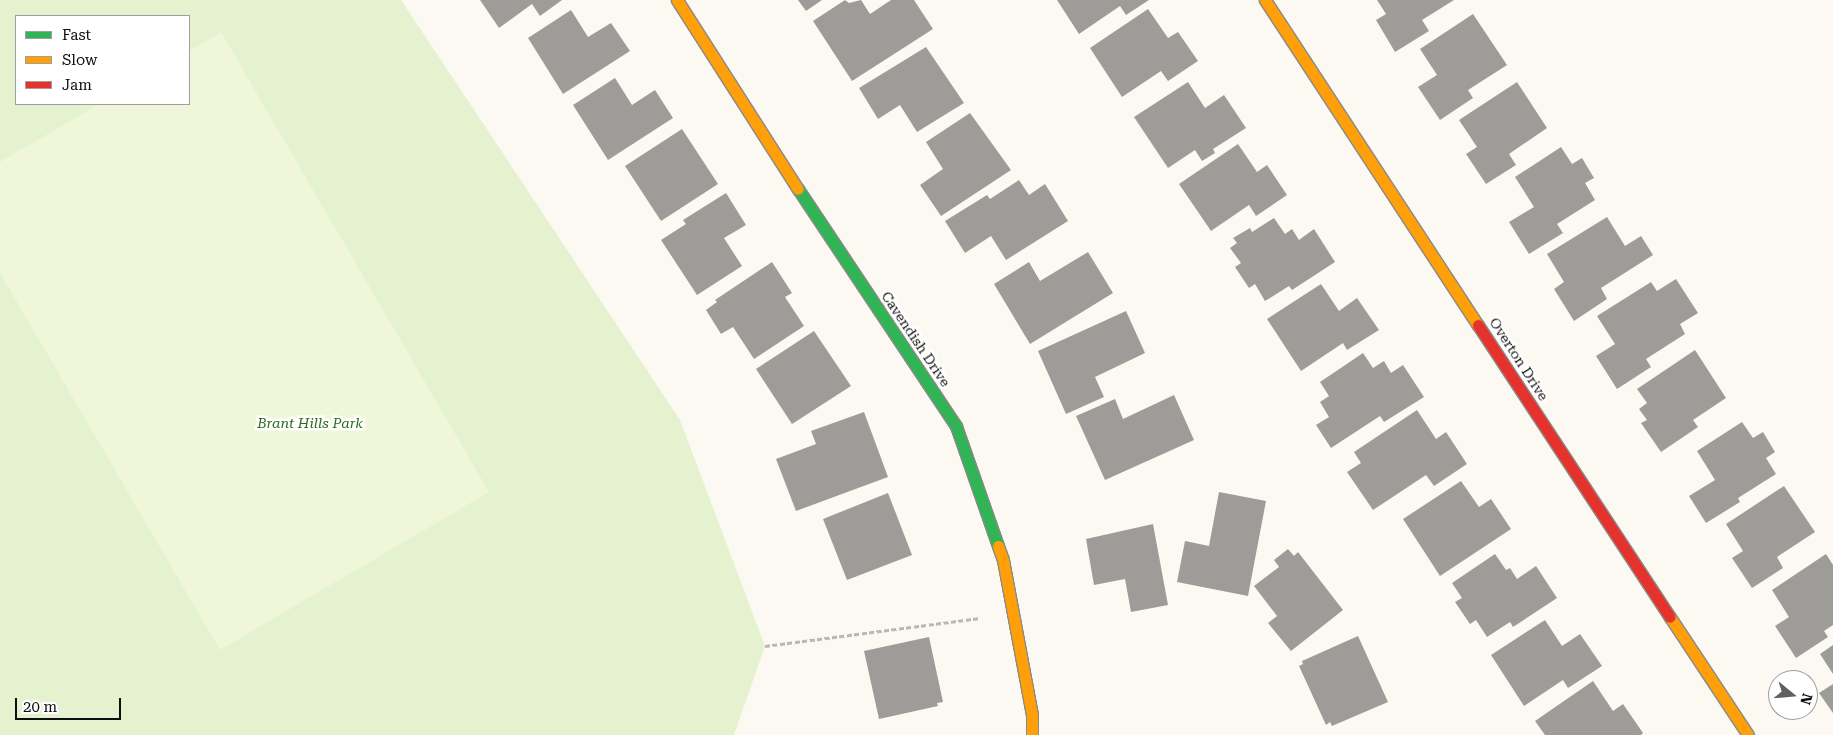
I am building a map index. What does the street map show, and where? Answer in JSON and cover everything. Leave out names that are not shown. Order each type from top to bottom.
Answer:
[{"type":"street","name":"Cavendish Drive","points":[[677,0],[800,193],[956,426],[1003,560],[1032,715],[1032,735]]},
{"type":"street","name":"Overton Drive","points":[[1265,0],[1748,735]]},
{"type":"path","points":[[765,646],[1013,613]]},
{"type":"green space","name":"Brant Hills Park","points":[[0,0],[401,0],[680,420],[765,646],[734,735],[0,735]]},
{"type":"green space","points":[[221,32],[489,492],[220,650],[0,273],[0,162],[97,105],[190,105],[190,50]]},
{"type":"building","points":[[480,0],[562,0],[540,16],[532,4],[499,28]]},
{"type":"building","points":[[798,0],[822,0],[806,11]]},
{"type":"building","points":[[845,0],[849,3],[861,0],[870,14],[891,0],[914,0],[933,29],[852,81],[813,21]]},
{"type":"building","points":[[1057,0],[1149,0],[1126,15],[1120,6],[1079,34]]},
{"type":"building","points":[[1377,0],[1454,0],[1422,20],[1429,31],[1395,52],[1376,20],[1386,14]]},
{"type":"building","points":[[1148,9],[1168,38],[1178,32],[1198,61],[1168,81],[1161,71],[1122,97],[1090,48]]},
{"type":"building","points":[[571,10],[588,37],[611,23],[630,51],[563,94],[528,38]]},
{"type":"building","points":[[1473,14],[1507,65],[1468,90],[1473,98],[1440,120],[1418,87],[1437,75],[1420,49]]},
{"type":"building","points":[[926,47],[964,103],[917,132],[900,105],[878,119],[859,88]]},
{"type":"building","points":[[615,78],[632,105],[655,90],[673,118],[608,160],[573,105]]},
{"type":"building","points":[[1188,82],[1205,108],[1224,95],[1246,128],[1213,149],[1215,153],[1202,161],[1195,150],[1168,168],[1134,117]]},
{"type":"building","points":[[1517,82],[1547,128],[1509,154],[1516,165],[1486,184],[1466,154],[1477,147],[1459,120]]},
{"type":"building","points":[[970,113],[1011,170],[941,216],[920,185],[943,169],[926,142]]},
{"type":"building","points":[[682,129],[718,184],[661,221],[625,166]]},
{"type":"building","points":[[1238,144],[1257,172],[1267,165],[1287,195],[1256,216],[1249,205],[1211,231],[1179,184]]},
{"type":"building","points":[[1561,147],[1572,164],[1582,158],[1594,178],[1585,183],[1595,200],[1557,224],[1563,233],[1529,254],[1509,222],[1534,207],[1515,177]]},
{"type":"building","points":[[1019,180],[1029,195],[1045,184],[1068,221],[1006,260],[991,236],[965,253],[945,221],[987,195],[990,199]]},
{"type":"building","points":[[726,193],[746,225],[724,238],[742,266],[697,295],[661,240],[686,224],[683,220]]},
{"type":"building","points":[[1607,217],[1625,246],[1641,236],[1653,255],[1601,288],[1607,299],[1574,321],[1554,289],[1564,282],[1547,254]]},
{"type":"building","points":[[1274,218],[1285,234],[1292,229],[1299,240],[1314,229],[1335,262],[1292,290],[1289,286],[1265,301],[1255,284],[1249,288],[1235,267],[1241,263],[1230,248],[1237,243],[1233,238],[1250,228],[1252,232]]},
{"type":"building","points":[[1088,252],[1113,293],[1030,344],[994,284],[1029,262],[1040,281]]},
{"type":"building","points":[[772,262],[792,293],[785,297],[804,326],[754,359],[733,327],[721,334],[706,310],[717,302],[715,300]]},
{"type":"building","points":[[1676,279],[1698,313],[1680,324],[1685,334],[1646,359],[1651,367],[1617,389],[1596,356],[1615,344],[1597,316],[1651,282],[1657,291]]},
{"type":"building","points":[[1321,284],[1339,311],[1357,298],[1379,330],[1347,350],[1343,343],[1301,371],[1267,319]]},
{"type":"building","points":[[1126,311],[1145,353],[1095,377],[1104,397],[1066,414],[1038,351]]},
{"type":"building","points":[[814,331],[851,386],[792,424],[756,369]]},
{"type":"building","points":[[1695,350],[1726,398],[1693,420],[1698,427],[1661,452],[1641,423],[1647,420],[1639,409],[1647,403],[1637,389]]},
{"type":"building","points":[[1363,353],[1373,368],[1384,361],[1391,373],[1403,365],[1424,397],[1384,422],[1380,416],[1331,448],[1316,425],[1329,417],[1320,402],[1329,396],[1320,382]]},
{"type":"building","points":[[1174,395],[1194,440],[1105,480],[1076,416],[1115,399],[1123,419]]},
{"type":"building","points":[[1417,410],[1436,439],[1446,432],[1467,464],[1434,486],[1426,475],[1373,510],[1347,472],[1361,463],[1354,452]]},
{"type":"building","points":[[864,412],[888,477],[796,511],[776,459],[816,444],[811,431]]},
{"type":"building","points":[[1742,422],[1753,438],[1763,432],[1775,452],[1766,458],[1776,474],[1738,498],[1740,502],[1706,523],[1689,496],[1715,480],[1697,451]]},
{"type":"building","points":[[1461,481],[1479,507],[1491,499],[1511,529],[1440,576],[1403,519]]},
{"type":"building","points":[[1784,486],[1815,532],[1777,557],[1783,568],[1752,588],[1732,558],[1743,551],[1726,524]]},
{"type":"building","points":[[1219,492],[1266,501],[1248,596],[1177,582],[1185,541],[1209,546]]},
{"type":"building","points":[[888,493],[912,555],[847,580],[823,519]]},
{"type":"building","points":[[1153,524],[1168,605],[1131,612],[1125,579],[1094,585],[1086,539]]},
{"type":"building","points":[[1288,549],[1294,556],[1298,552],[1343,610],[1291,651],[1268,623],[1277,616],[1254,586],[1279,567],[1274,560]]},
{"type":"building","points":[[1495,554],[1506,570],[1510,568],[1517,579],[1536,566],[1557,598],[1513,627],[1510,622],[1487,637],[1476,620],[1470,624],[1455,602],[1462,598],[1452,583]]},
{"type":"building","points":[[1826,554],[1833,565],[1833,625],[1824,631],[1828,637],[1796,658],[1775,626],[1789,617],[1772,590]]},
{"type":"building","points":[[1545,620],[1562,646],[1580,634],[1602,666],[1568,688],[1563,680],[1524,706],[1491,655]]},
{"type":"building","points":[[1358,636],[1388,702],[1332,726],[1330,722],[1326,725],[1299,666],[1303,664],[1302,661]]},
{"type":"building","points":[[929,637],[943,702],[937,703],[938,706],[879,719],[864,651]]},
{"type":"building","points":[[1833,645],[1833,674],[1820,654]]},
{"type":"building","points":[[1593,681],[1613,711],[1623,704],[1643,733],[1641,735],[1545,735],[1535,721]]},
{"type":"building","points":[[1833,684],[1833,713],[1819,693]]},
{"type":"traffic: fast","points":[[798,189],[956,426],[998,546]]},
{"type":"traffic: slow","points":[[677,0],[798,189]]},
{"type":"traffic: slow","points":[[1265,0],[1478,325]]},
{"type":"traffic: slow","points":[[998,546],[1003,560],[1032,715],[1032,735]]},
{"type":"traffic: slow","points":[[1670,617],[1748,735]]},
{"type":"traffic: jam","points":[[1478,325],[1670,617]]}]
